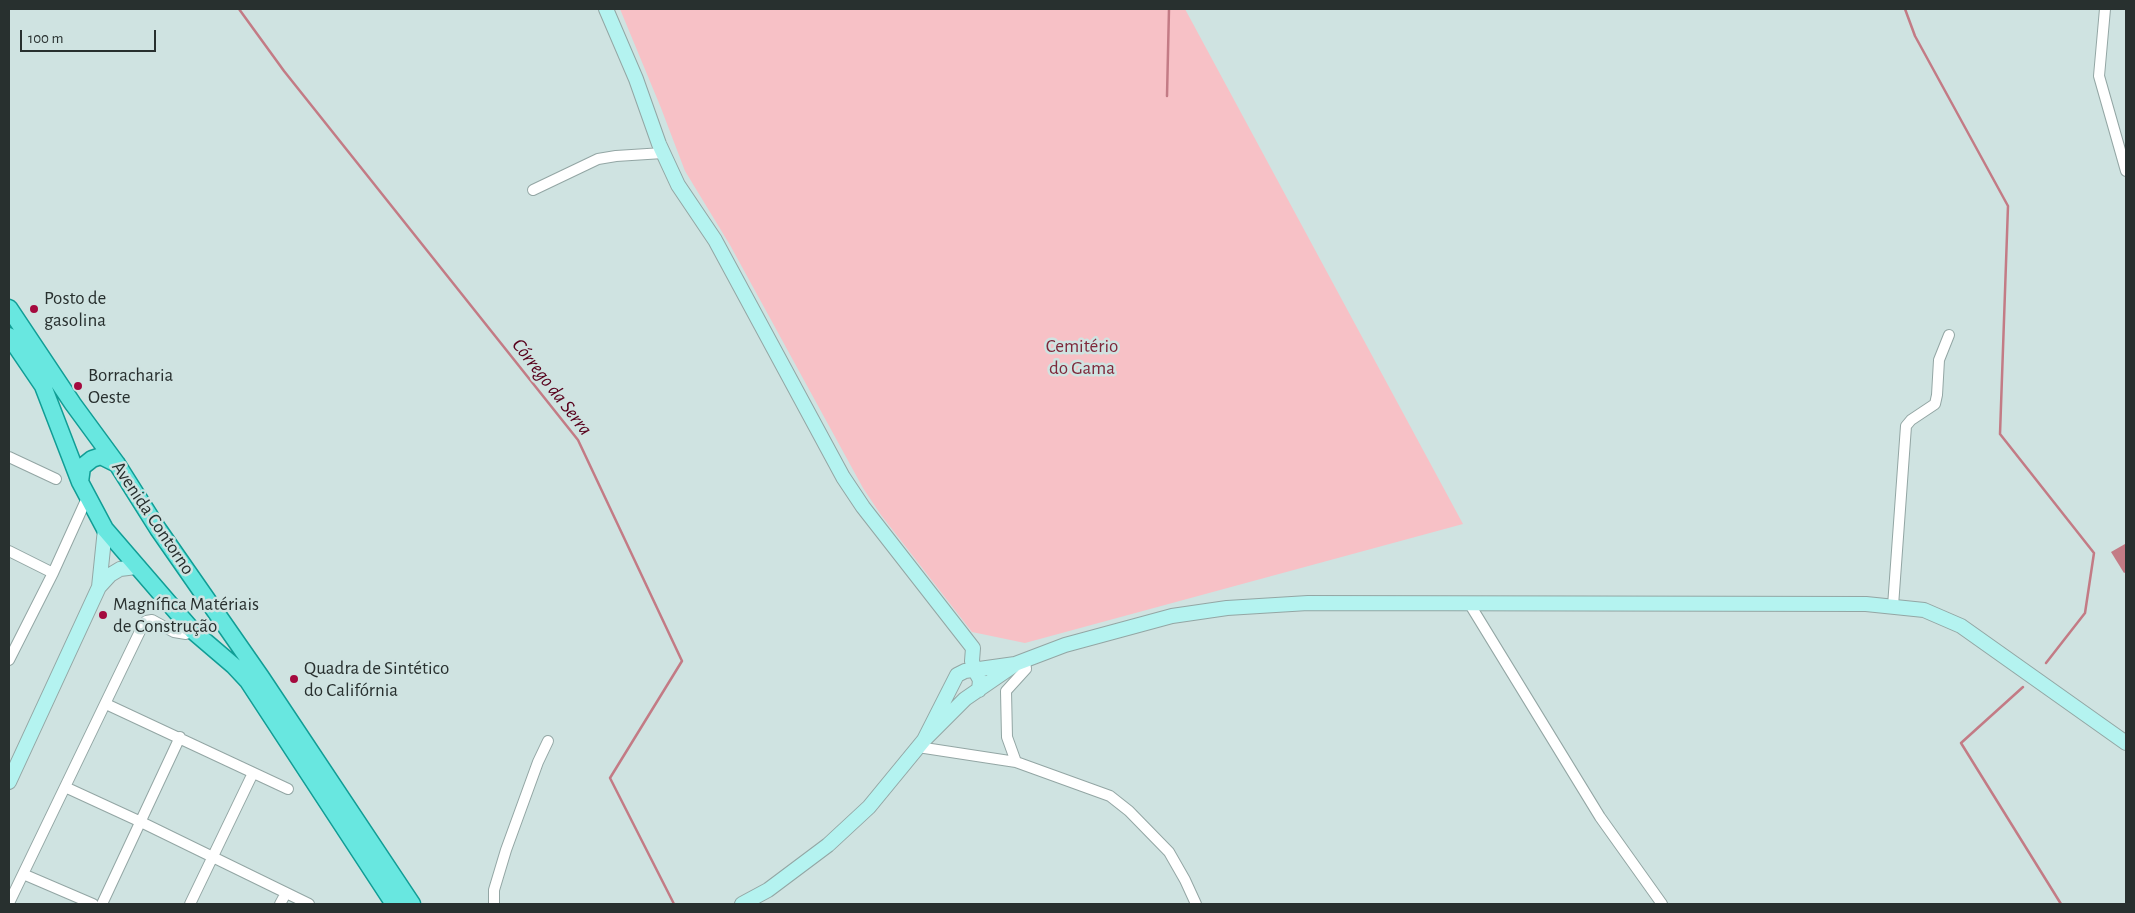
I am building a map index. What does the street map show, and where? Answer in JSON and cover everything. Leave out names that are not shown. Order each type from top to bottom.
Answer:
[{"type":"main road","points":[[606,9],[636,79],[663,153],[678,185],[716,240],[843,477],[862,507],[973,648],[974,669],[980,680],[979,690]]},
{"type":"main road","name":"Avenida Contorno","points":[[9,308],[117,464],[158,529],[412,904]]},
{"type":"main road","name":"Avenida Contorno","points":[[9,336],[46,392],[80,482],[105,529],[192,631],[234,666],[248,681],[393,903]]},
{"type":"main road","points":[[20,352],[44,358]]},
{"type":"main road","points":[[80,482],[82,467],[92,458],[101,456],[117,464]]},
{"type":"main road","points":[[99,587],[105,529]]},
{"type":"main road","points":[[9,782],[13,762],[99,587],[110,575],[120,569],[136,567]]},
{"type":"main road","points":[[742,904],[768,890],[828,845],[869,807],[921,743],[965,699],[1020,663],[1065,645],[1123,628],[1172,616],[1227,608],[1308,603],[1866,604],[1924,610],[1961,626],[2126,743]]},
{"type":"main road","points":[[192,631],[204,628],[211,623],[213,614],[211,605]]},
{"type":"main road","points":[[921,743],[957,676],[965,671],[974,669],[1020,663]]},
{"type":"main road","points":[[954,683],[955,693],[965,699]]},
{"type":"street","points":[[2105,9],[2099,76],[2126,171]]},
{"type":"street","points":[[533,190],[598,159],[631,154],[663,153]]},
{"type":"street","points":[[1893,606],[1906,426],[1911,420],[1934,404],[1937,395],[1939,360],[1949,335]]},
{"type":"street","points":[[9,457],[56,479]]},
{"type":"street","points":[[10,656],[53,573],[87,498]]},
{"type":"street","points":[[9,551],[53,573]]},
{"type":"street","points":[[1469,604],[1600,817],[1662,904]]},
{"type":"street","points":[[9,904],[143,625],[146,621],[152,620],[174,632],[186,634],[192,631]]},
{"type":"street","points":[[1016,762],[1007,737],[1006,692],[1026,670],[1020,663]]},
{"type":"street","points":[[106,704],[288,789]]},
{"type":"street","points":[[102,904],[180,738]]},
{"type":"street","points":[[494,904],[494,890],[506,850],[538,762],[548,741]]},
{"type":"street","points":[[921,743],[1016,762],[1110,796],[1129,811],[1169,852],[1196,904]]},
{"type":"street","points":[[190,904],[253,773]]},
{"type":"street","points":[[65,787],[309,904]]},
{"type":"street","points":[[23,874],[93,904]]},
{"type":"street","points":[[280,904],[286,893]]},
{"type":"green space","name":"Cemitério do Gama","points":[[620,9],[1185,9],[1463,524],[1025,643],[972,632],[881,515],[863,488],[730,245],[685,171]]},
{"type":"shaded area","points":[[2125,544],[2126,572],[2124,573],[2111,552]]},
{"type":"waterway","name":"Córrego da Serra","points":[[239,9],[284,71],[578,440],[682,661],[610,778],[674,904]]},
{"type":"waterway","points":[[1167,96],[1169,9]]},
{"type":"waterway","points":[[1905,9],[1915,36],[2008,206],[2000,434],[2094,553],[2085,613],[2046,663]]},
{"type":"waterway","points":[[2023,687],[1961,743],[2061,904]]},
{"type":"place","name":"Posto de gasolina","points":[[34,309]]},
{"type":"place","name":"Borracharia Oeste","points":[[78,386]]},
{"type":"place","name":"Magnífica Matériais de Construção","points":[[103,615]]},
{"type":"place","name":"Quadra de Sintético do Califórnia","points":[[294,679]]}]
